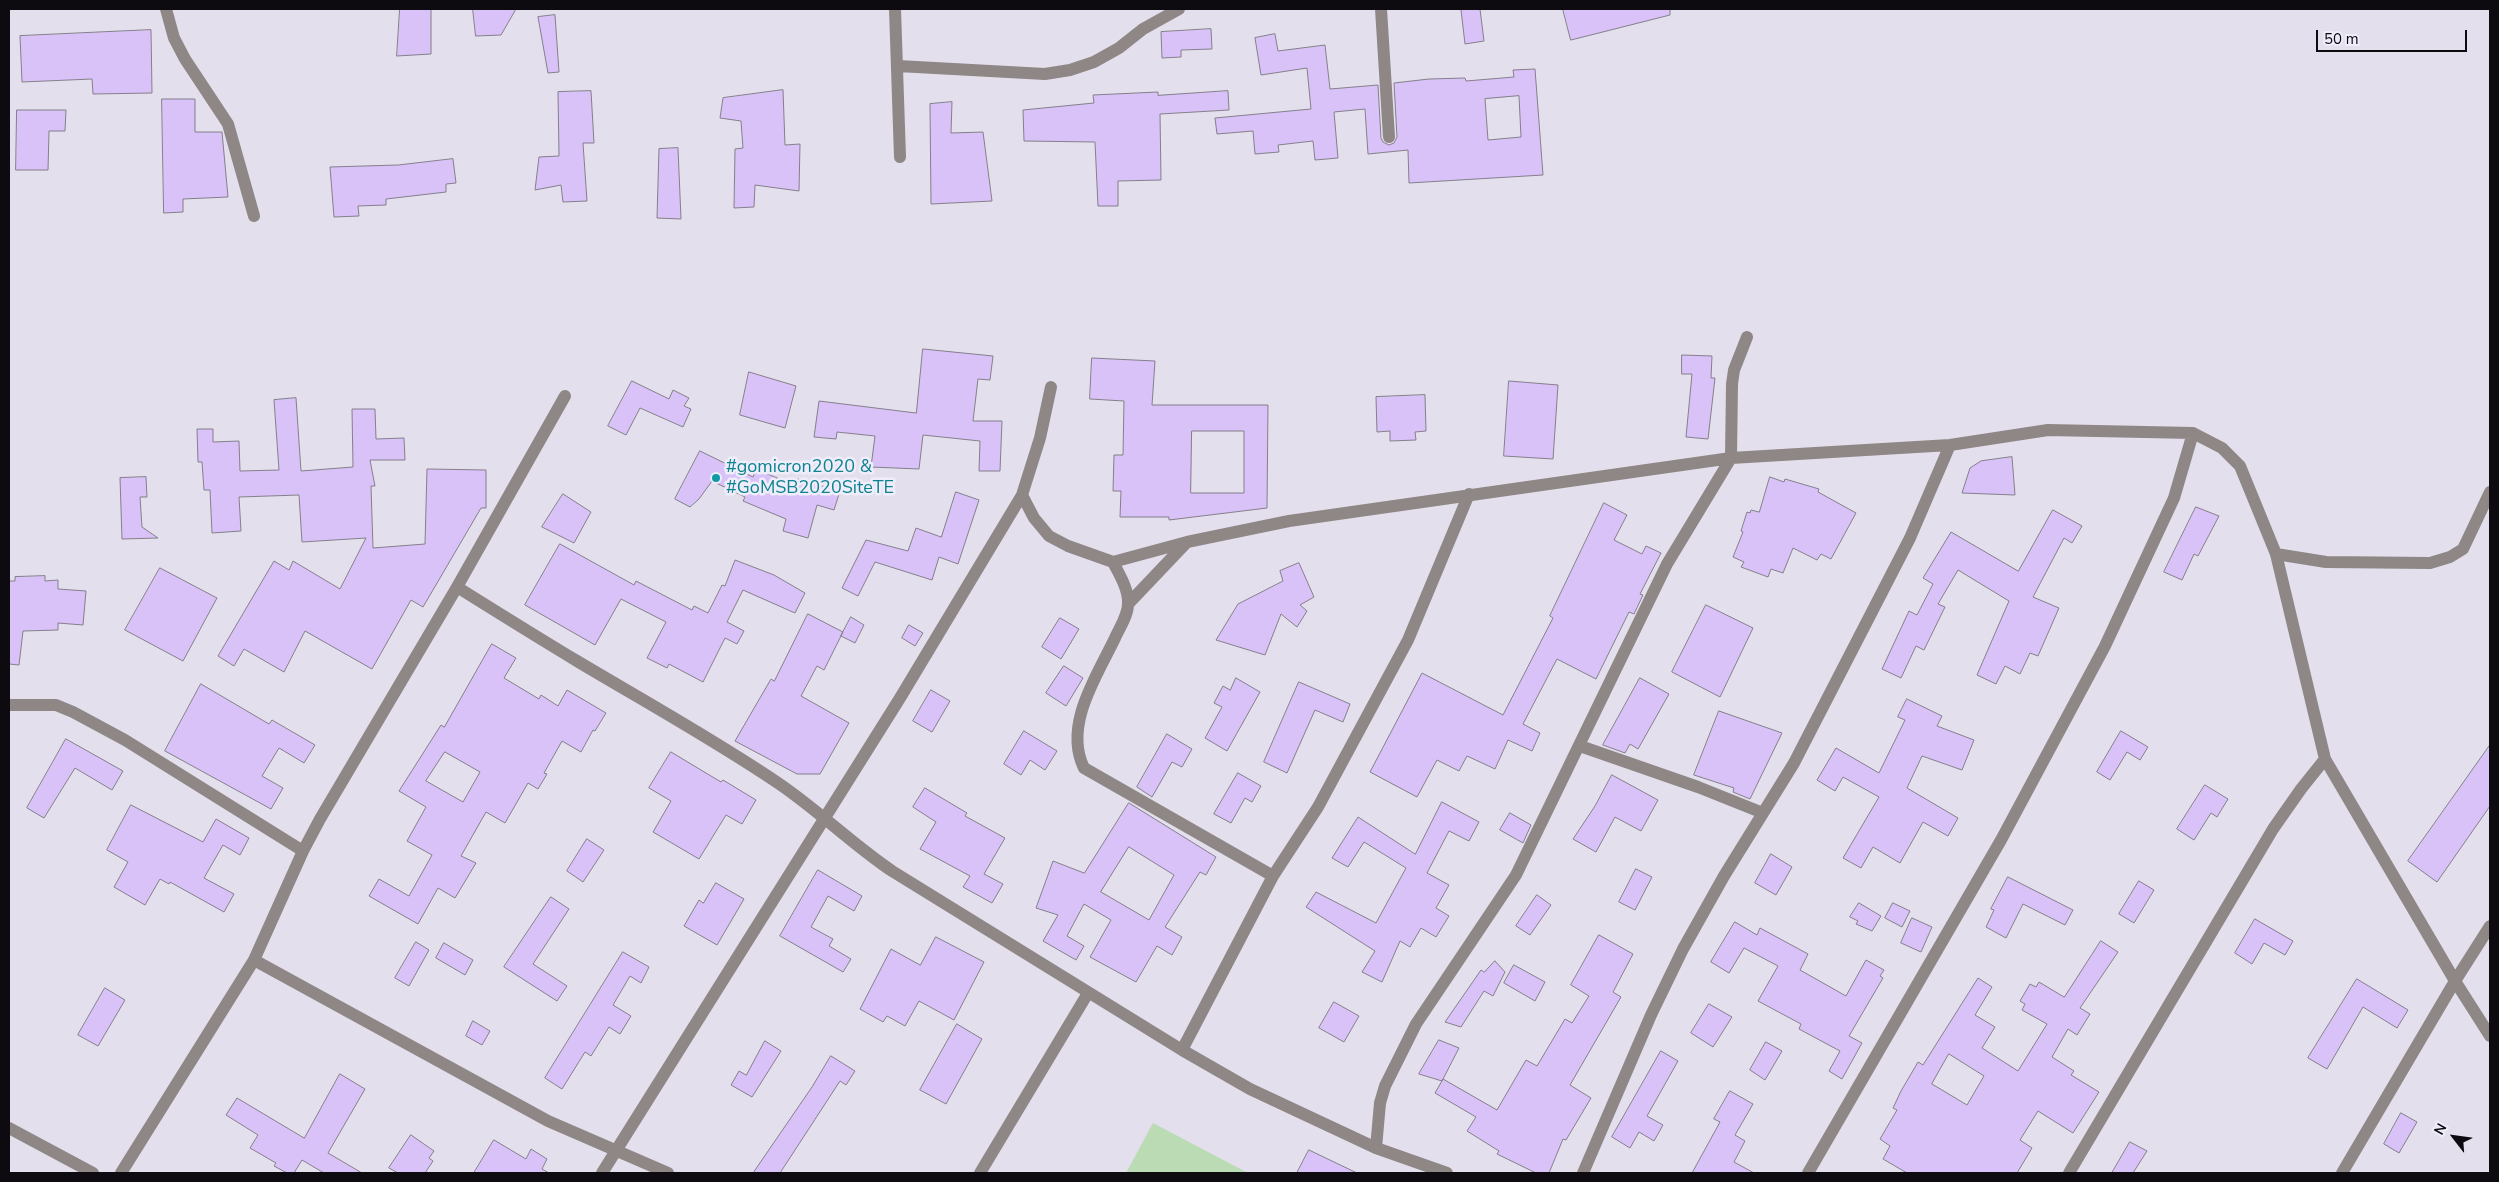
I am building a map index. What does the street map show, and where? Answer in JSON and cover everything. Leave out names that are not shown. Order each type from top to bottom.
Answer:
[{"type":"street","points":[[166,9],[174,38],[185,59],[228,124],[254,216]]},
{"type":"street","points":[[895,9],[900,157]]},
{"type":"street","points":[[898,66],[1045,74],[1070,70],[1094,62],[1119,48],[1143,29],[1179,9]]},
{"type":"street","points":[[1381,9],[1390,137]]},
{"type":"street","points":[[1376,1148],[1380,1103],[1403,1048],[1421,1016],[1516,875],[1667,564],[1731,458],[1732,384],[1734,370],[1747,337]]},
{"type":"street","points":[[602,1173],[900,698],[1022,495],[1040,438],[1051,387]]},
{"type":"street","points":[[121,1173],[254,960],[303,850],[457,587],[565,396]]},
{"type":"street","points":[[1022,495],[1034,518],[1049,536],[1068,546],[1113,562],[1187,542],[1289,521],[1731,458],[1950,445],[2048,430],[2193,433],[2222,448],[2240,466],[2276,554],[2325,759],[2455,981],[2490,1036]]},
{"type":"street","points":[[1808,1173],[2001,840],[2101,655],[2174,498],[2193,433]]},
{"type":"street","points":[[1583,1173],[1651,1015],[1682,950],[1724,876],[1799,754],[1910,538],[1950,445]]},
{"type":"street","points":[[2276,554],[2326,562],[2430,563],[2450,557],[2463,549],[2490,492]]},
{"type":"street","points":[[1182,1050],[1273,876],[1318,807],[1408,640],[1469,494]]},
{"type":"street","points":[[1128,603],[1187,542]]},
{"type":"street","points":[[1113,562],[1126,591],[1128,603],[1123,622],[1082,711],[1077,740],[1078,754],[1084,768],[1273,876]]},
{"type":"street","points":[[457,587],[577,661],[661,709],[777,782],[824,817],[860,849],[884,865],[1182,1050],[1250,1089],[1376,1148],[1447,1173]]},
{"type":"street","points":[[9,705],[56,705],[73,712],[125,740],[303,850]]},
{"type":"street","points":[[1580,746],[1698,787],[1764,813]]},
{"type":"street","points":[[2069,1173],[2273,829],[2325,759]]},
{"type":"street","points":[[2342,1173],[2455,981],[2490,926]]},
{"type":"street","points":[[254,960],[548,1121],[617,1149],[668,1173]]},
{"type":"street","points":[[980,1173],[1088,993]]},
{"type":"street","points":[[9,1128],[93,1173]]},
{"type":"green space","points":[[1153,1123],[1248,1173],[1126,1173]]},
{"type":"building","points":[[400,9],[431,9],[431,54],[397,56]]},
{"type":"building","points":[[473,9],[516,9],[501,35],[476,36]]},
{"type":"building","points":[[1480,9],[1484,41],[1465,44],[1461,10]]},
{"type":"building","points":[[1563,9],[1670,9],[1670,15],[1571,40]]},
{"type":"building","points":[[555,15],[559,72],[548,73],[538,17]]},
{"type":"building","points":[[1211,29],[1212,49],[1181,50],[1181,57],[1162,58],[1161,32]]},
{"type":"building","points":[[151,30],[152,93],[93,94],[92,79],[22,82],[20,36]]},
{"type":"building","points":[[1275,34],[1278,51],[1325,45],[1330,89],[1378,85],[1381,138],[1383,142],[1389,145],[1394,143],[1397,137],[1394,83],[1429,79],[1465,78],[1466,81],[1514,77],[1513,70],[1535,69],[1543,175],[1409,183],[1408,150],[1368,154],[1365,109],[1334,112],[1338,158],[1315,160],[1313,141],[1278,145],[1279,152],[1255,154],[1253,131],[1217,134],[1215,118],[1311,109],[1307,68],[1261,75],[1255,38]],"holes":[[[1519,96],[1521,137],[1488,140],[1485,99]]]},
{"type":"building","points":[[783,90],[785,145],[800,144],[799,191],[755,185],[754,207],[734,208],[735,149],[743,148],[741,121],[720,118],[723,98]]},
{"type":"building","points":[[591,91],[594,143],[583,143],[587,201],[563,202],[561,185],[535,190],[539,157],[559,156],[558,92]]},
{"type":"building","points":[[1228,91],[1229,110],[1160,114],[1161,180],[1118,181],[1118,206],[1098,206],[1095,142],[1024,141],[1023,110],[1094,103],[1093,95],[1158,92],[1158,95]]},
{"type":"building","points":[[162,99],[195,99],[195,132],[222,132],[228,197],[183,199],[183,212],[164,213]]},
{"type":"building","points":[[952,102],[951,133],[983,132],[992,201],[931,204],[930,104]]},
{"type":"building","points":[[17,110],[66,110],[65,131],[49,131],[48,170],[16,170]]},
{"type":"building","points":[[678,148],[681,219],[657,218],[659,149]]},
{"type":"building","points":[[453,159],[456,183],[446,184],[446,192],[386,199],[386,205],[358,206],[359,216],[334,217],[330,167],[398,165]]},
{"type":"building","points":[[923,349],[993,356],[990,380],[978,379],[973,421],[1002,421],[1000,471],[979,471],[980,441],[923,435],[919,469],[871,467],[875,436],[837,432],[836,439],[814,437],[819,401],[916,413]]},
{"type":"building","points":[[1682,355],[1712,356],[1711,378],[1715,378],[1708,439],[1686,437],[1692,374],[1682,374]]},
{"type":"building","points":[[1092,358],[1155,361],[1152,405],[1268,405],[1267,508],[1169,520],[1169,517],[1120,517],[1121,491],[1113,491],[1114,455],[1123,455],[1124,401],[1090,399]],"holes":[[[1192,431],[1244,431],[1244,493],[1191,493]]]},
{"type":"building","points":[[749,372],[796,386],[785,428],[740,415]]},
{"type":"building","points":[[632,381],[669,399],[673,390],[689,398],[684,406],[691,409],[683,427],[640,408],[626,435],[608,426]]},
{"type":"building","points":[[1509,381],[1558,385],[1553,459],[1504,456]]},
{"type":"building","points":[[1425,395],[1426,431],[1415,432],[1416,440],[1390,441],[1390,431],[1377,432],[1376,397]]},
{"type":"building","points":[[296,398],[301,471],[353,467],[352,409],[375,409],[376,439],[404,438],[405,460],[370,460],[375,486],[371,486],[373,548],[425,544],[427,469],[486,470],[486,508],[481,508],[423,607],[411,600],[372,669],[305,631],[284,672],[244,649],[234,666],[218,656],[274,561],[289,570],[293,561],[340,589],[366,538],[302,542],[299,495],[239,497],[241,531],[212,533],[210,490],[204,490],[202,462],[198,462],[197,429],[213,429],[213,442],[239,441],[240,471],[279,470],[274,400]]},
{"type":"building","points":[[700,451],[753,477],[756,469],[796,486],[798,479],[840,491],[834,510],[817,505],[808,538],[783,531],[786,519],[743,501],[745,497],[712,481],[699,499],[690,507],[675,499]]},
{"type":"building","points":[[2012,457],[2015,495],[1962,493],[1970,468],[1981,461]]},
{"type":"building","points":[[146,477],[147,497],[140,497],[142,527],[158,538],[122,539],[120,478]]},
{"type":"building","points":[[1770,477],[1784,482],[1785,479],[1819,489],[1818,492],[1856,513],[1831,559],[1821,554],[1817,560],[1793,548],[1783,573],[1771,569],[1768,577],[1741,567],[1744,562],[1733,557],[1743,532],[1741,531],[1747,512],[1750,513],[1751,510],[1759,512]]},
{"type":"building","points":[[956,492],[979,500],[958,564],[939,557],[932,580],[875,562],[858,596],[842,588],[866,540],[908,551],[916,528],[941,537]]},
{"type":"building","points":[[563,494],[591,512],[574,543],[542,527]]},
{"type":"building","points":[[1604,503],[1627,515],[1614,540],[1642,554],[1646,546],[1661,553],[1640,594],[1643,595],[1634,614],[1629,612],[1596,679],[1557,659],[1523,724],[1540,733],[1532,751],[1508,740],[1495,769],[1467,756],[1459,771],[1437,760],[1417,797],[1370,772],[1422,673],[1503,715],[1553,618],[1550,616]]},
{"type":"building","points":[[2196,507],[2219,516],[2198,556],[2194,554],[2182,580],[2164,572]]},
{"type":"building","points":[[2053,510],[2082,526],[2072,543],[2064,538],[2033,597],[2059,608],[2038,656],[2030,653],[2020,674],[2005,666],[1996,684],[1977,675],[2009,601],[1958,570],[1938,604],[1945,607],[1924,650],[1916,646],[1901,678],[1882,669],[1909,611],[1917,615],[1933,584],[1923,578],[1951,532],[2018,571]]},
{"type":"building","points":[[560,544],[634,585],[636,581],[692,610],[694,606],[708,613],[722,585],[725,586],[735,560],[774,575],[805,593],[795,613],[743,590],[727,622],[744,631],[737,644],[725,638],[703,682],[669,664],[667,668],[647,658],[666,622],[621,599],[595,645],[525,605]]},
{"type":"building","points":[[1299,563],[1314,597],[1300,605],[1307,611],[1297,627],[1281,614],[1265,655],[1216,640],[1238,604],[1283,581],[1280,571]]},
{"type":"building","points":[[160,568],[217,598],[183,661],[125,630]]},
{"type":"building","points":[[45,576],[45,581],[58,580],[58,589],[86,591],[83,625],[58,623],[58,630],[23,631],[19,665],[9,664],[9,581],[15,581],[15,577]]},
{"type":"building","points":[[1706,605],[1753,628],[1720,697],[1672,672]]},
{"type":"building","points":[[808,614],[843,632],[824,670],[817,666],[801,696],[849,723],[820,774],[797,774],[735,741],[771,679],[774,681]]},
{"type":"building","points":[[851,617],[864,625],[855,643],[841,636]]},
{"type":"building","points":[[1060,618],[1079,629],[1061,659],[1042,647]]},
{"type":"building","points":[[909,625],[923,633],[915,646],[902,638]]},
{"type":"building","points":[[492,644],[516,658],[504,678],[539,699],[541,695],[558,706],[567,690],[606,713],[595,731],[593,730],[581,752],[562,741],[544,773],[547,774],[538,789],[528,783],[505,823],[486,812],[461,856],[476,863],[455,898],[438,888],[418,924],[369,896],[379,879],[409,896],[432,855],[407,841],[426,807],[399,791],[441,725],[444,727]],"holes":[[[445,752],[480,772],[463,802],[426,781]]]},
{"type":"building","points":[[1064,666],[1083,678],[1066,706],[1046,693]]},
{"type":"building","points":[[1236,678],[1260,692],[1227,751],[1205,738],[1222,707],[1214,703],[1223,686],[1230,690]]},
{"type":"building","points":[[1640,678],[1669,694],[1638,749],[1630,744],[1625,753],[1603,745]]},
{"type":"building","points":[[1299,682],[1350,704],[1343,722],[1315,710],[1287,773],[1264,762]]},
{"type":"building","points":[[201,684],[269,724],[272,720],[315,745],[304,763],[279,748],[262,776],[283,788],[271,809],[165,751]]},
{"type":"building","points":[[931,690],[950,701],[932,732],[913,721]]},
{"type":"building","points":[[1907,699],[1942,716],[1937,726],[1974,740],[1962,770],[1922,756],[1907,788],[1958,818],[1948,836],[1923,822],[1900,863],[1873,847],[1861,868],[1843,858],[1879,797],[1843,777],[1835,791],[1817,780],[1836,748],[1879,773],[1905,720],[1898,717]]},
{"type":"building","points":[[1719,711],[1782,733],[1750,799],[1733,792],[1734,788],[1694,775]]},
{"type":"building","points":[[1024,731],[1057,751],[1045,770],[1030,760],[1021,775],[1004,764]]},
{"type":"building","points":[[2121,731],[2148,747],[2140,760],[2127,752],[2110,780],[2097,772]]},
{"type":"building","points":[[1167,734],[1192,749],[1182,767],[1172,762],[1152,797],[1137,787]]},
{"type":"building","points":[[66,739],[123,771],[112,790],[75,768],[44,818],[27,808]]},
{"type":"building","points":[[2490,745],[2490,806],[2437,882],[2408,861]]},
{"type":"building","points":[[671,752],[721,782],[723,780],[756,800],[742,824],[726,815],[699,859],[653,832],[671,801],[649,788]]},
{"type":"building","points":[[1238,773],[1261,786],[1252,802],[1245,798],[1231,823],[1214,814]]},
{"type":"building","points":[[1612,775],[1658,800],[1641,831],[1615,817],[1596,852],[1573,839],[1595,806]]},
{"type":"building","points":[[2205,785],[2228,799],[2217,817],[2211,813],[2194,840],[2177,829]]},
{"type":"building","points":[[925,788],[967,813],[965,816],[1005,838],[984,874],[1003,884],[992,903],[963,887],[970,876],[920,849],[936,822],[913,807]]},
{"type":"building","points":[[1442,802],[1479,822],[1469,841],[1449,831],[1427,873],[1449,885],[1436,908],[1449,916],[1436,937],[1421,928],[1410,947],[1400,941],[1382,982],[1362,972],[1375,951],[1306,907],[1316,892],[1376,923],[1406,868],[1364,842],[1348,867],[1332,858],[1358,817],[1415,854]]},
{"type":"building","points":[[1129,803],[1216,857],[1206,875],[1200,872],[1165,927],[1182,937],[1172,955],[1157,946],[1136,982],[1090,957],[1111,920],[1084,904],[1067,936],[1084,946],[1076,960],[1043,941],[1058,915],[1036,908],[1053,861],[1084,873]],"holes":[[[1129,847],[1174,875],[1149,920],[1101,892]]]},
{"type":"building","points":[[131,805],[203,842],[216,819],[249,838],[240,855],[223,845],[204,878],[234,894],[224,912],[170,882],[169,884],[160,879],[145,905],[114,887],[128,862],[107,850]]},
{"type":"building","points":[[1510,813],[1531,825],[1523,843],[1500,830]]},
{"type":"building","points":[[587,839],[604,850],[583,882],[567,871]]},
{"type":"building","points":[[1771,854],[1792,867],[1776,895],[1755,883]]},
{"type":"building","points":[[1636,869],[1652,877],[1635,910],[1619,902]]},
{"type":"building","points":[[818,870],[862,896],[854,911],[828,896],[811,927],[833,939],[829,946],[851,959],[843,972],[780,936]]},
{"type":"building","points":[[2008,877],[2073,910],[2065,925],[2023,904],[2006,938],[1986,927],[1994,910],[1991,909]]},
{"type":"building","points":[[2139,881],[2154,890],[2134,923],[2119,914]]},
{"type":"building","points":[[716,883],[744,899],[717,945],[684,926],[699,900],[703,903]]},
{"type":"building","points":[[1537,895],[1551,905],[1530,935],[1516,926]]},
{"type":"building","points":[[551,897],[569,909],[533,964],[567,986],[557,1001],[504,967]]},
{"type":"building","points":[[1859,903],[1881,916],[1872,931],[1856,924],[1858,921],[1850,917]]},
{"type":"building","points":[[1893,903],[1910,911],[1902,927],[1885,918]]},
{"type":"building","points":[[1912,918],[1932,927],[1921,952],[1901,943]]},
{"type":"building","points":[[2255,919],[2293,941],[2285,955],[2264,943],[2252,964],[2235,953]]},
{"type":"building","points":[[1735,922],[1757,935],[1760,928],[1808,954],[1800,970],[1846,996],[1866,960],[1884,970],[1880,976],[1883,978],[1849,1036],[1862,1043],[1842,1079],[1829,1071],[1840,1051],[1799,1029],[1801,1024],[1758,1001],[1778,966],[1744,948],[1729,973],[1711,962]]},
{"type":"building","points":[[1599,935],[1633,954],[1613,992],[1621,997],[1570,1085],[1591,1098],[1566,1140],[1563,1139],[1549,1173],[1536,1173],[1497,1154],[1499,1151],[1467,1131],[1476,1117],[1435,1093],[1443,1079],[1497,1110],[1526,1060],[1537,1066],[1565,1019],[1572,1023],[1589,996],[1571,985]]},
{"type":"building","points":[[936,937],[984,962],[954,1020],[919,1001],[905,1026],[887,1016],[883,1022],[860,1009],[891,949],[920,965]]},
{"type":"building","points":[[2101,941],[2118,952],[2080,1008],[2090,1014],[2077,1035],[2068,1029],[2052,1057],[2074,1071],[2071,1075],[2099,1092],[2073,1133],[2038,1111],[2020,1140],[2032,1148],[2017,1173],[1907,1173],[1883,1159],[1890,1146],[1880,1139],[1897,1110],[1893,1108],[1901,1091],[1918,1062],[1923,1065],[1978,978],[1992,987],[1975,1015],[1995,1027],[1982,1048],[2018,1071],[2047,1024],[2022,1010],[2025,1004],[2020,1001],[2030,984],[2036,987],[2039,982],[2064,997]],"holes":[[[1949,1054],[1984,1076],[1967,1105],[1932,1084]]]},
{"type":"building","points":[[416,942],[429,950],[409,986],[395,978]]},
{"type":"building","points":[[444,943],[473,960],[465,975],[436,958]]},
{"type":"building","points":[[623,952],[649,967],[641,983],[630,976],[613,1005],[631,1016],[620,1034],[609,1027],[591,1056],[585,1052],[562,1089],[545,1078]]},
{"type":"building","points":[[1495,961],[1505,972],[1493,996],[1484,991],[1461,1027],[1445,1022],[1481,970],[1484,972]]},
{"type":"building","points":[[1514,965],[1545,982],[1535,1001],[1504,983]]},
{"type":"building","points":[[2357,979],[2408,1010],[2397,1028],[2363,1007],[2327,1069],[2308,1058]]},
{"type":"building","points":[[105,988],[125,1000],[98,1046],[78,1035]]},
{"type":"building","points":[[1334,1002],[1359,1016],[1344,1042],[1319,1028]]},
{"type":"building","points":[[1709,1004],[1732,1017],[1713,1047],[1691,1033]]},
{"type":"building","points":[[473,1021],[490,1031],[482,1045],[466,1036]]},
{"type":"building","points":[[957,1024],[982,1039],[946,1104],[920,1090]]},
{"type":"building","points":[[1439,1040],[1459,1048],[1442,1081],[1419,1074]]},
{"type":"building","points":[[765,1041],[781,1051],[752,1097],[731,1085],[739,1071],[746,1075]]},
{"type":"building","points":[[1766,1042],[1782,1051],[1765,1080],[1750,1070]]},
{"type":"building","points":[[1661,1051],[1678,1061],[1647,1116],[1663,1125],[1654,1141],[1639,1132],[1630,1148],[1612,1137]]},
{"type":"building","points":[[831,1056],[855,1071],[846,1085],[840,1081],[780,1173],[753,1173],[812,1087]]},
{"type":"building","points":[[340,1074],[365,1089],[328,1153],[362,1173],[324,1173],[302,1160],[294,1173],[287,1173],[274,1166],[276,1163],[250,1148],[258,1135],[226,1115],[237,1098],[304,1138]]},
{"type":"building","points":[[1730,1091],[1753,1104],[1735,1135],[1745,1141],[1734,1162],[1754,1173],[1692,1173],[1720,1122],[1714,1119]]},
{"type":"building","points":[[2401,1113],[2417,1122],[2399,1153],[2384,1144]]},
{"type":"building","points":[[411,1135],[434,1151],[429,1158],[433,1161],[425,1173],[398,1173],[389,1168]]},
{"type":"building","points":[[494,1140],[526,1159],[531,1149],[547,1159],[542,1169],[549,1173],[474,1173]]},
{"type":"building","points":[[2130,1142],[2147,1151],[2133,1173],[2112,1173]]},
{"type":"building","points":[[1309,1150],[1357,1173],[1297,1173]]},
{"type":"place","name":"#gomicron2020 & #GoMSB2020SiteTE","points":[[716,478]]}]
